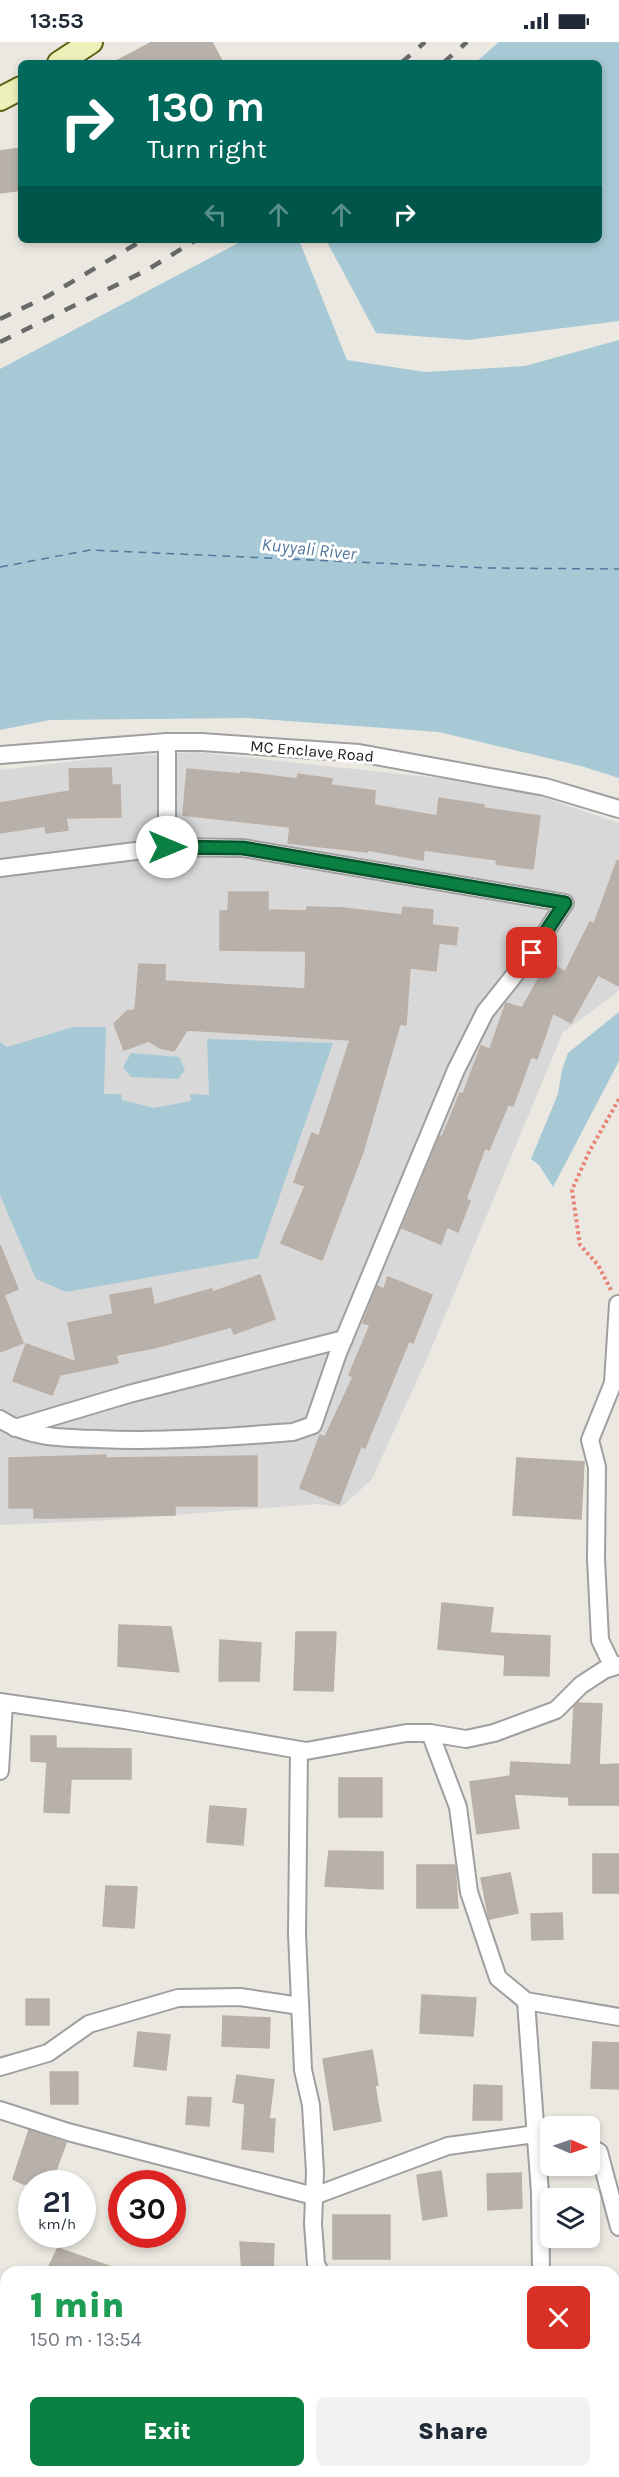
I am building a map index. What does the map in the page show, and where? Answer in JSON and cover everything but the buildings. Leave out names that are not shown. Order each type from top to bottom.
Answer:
[{"type":"main road","points":[[64,60],[91,42]]},
{"type":"main road","points":[[0,99],[18,90]]},
{"type":"street","name":"MC Enclave Road","points":[[0,755],[167,742],[201,742],[360,753],[545,787],[619,809]]},
{"type":"street","points":[[167,742],[167,847]]},
{"type":"street","points":[[0,868],[167,847],[243,848],[565,903],[532,953],[485,1012],[456,1070],[344,1339],[313,1425],[293,1432],[152,1442],[58,1438],[7,1424]]},
{"type":"street","points":[[0,1771],[2,1702],[125,1719],[306,1751],[406,1733],[430,1733],[466,1739],[494,1733],[556,1710],[581,1685],[616,1666],[600,1640],[596,1547],[597,1467],[590,1440],[613,1383],[618,1304]]},
{"type":"street","points":[[7,1424],[344,1339]]},
{"type":"street","points":[[430,1733],[458,1807],[469,1892],[498,1978],[526,2001],[619,2017]]},
{"type":"street","points":[[299,1750],[297,1934],[303,2070],[310,2105],[313,2224],[317,2266]]},
{"type":"street","points":[[0,2067],[48,2053],[89,2024],[178,1998],[240,1997],[300,2006]]},
{"type":"street","points":[[526,2001],[541,2116]]},
{"type":"street","points":[[0,2110],[68,2132],[314,2196],[448,2146],[540,2132]]},
{"type":"street","points":[[600,2156],[619,2227]]},
{"type":"street","points":[[541,2176],[541,2266]]},
{"type":"path","points":[[618,1304],[598,1265],[580,1245],[572,1190],[589,1152],[619,1099]]},
{"type":"shaded area","points":[[195,752],[466,781],[527,792],[619,823],[619,991],[563,1032],[429,1354],[372,1479],[345,1504],[340,1507],[318,1504],[93,1521],[0,1525],[0,770],[109,757]]},
{"type":"water","points":[[499,42],[619,42],[619,321],[468,340],[376,333],[328,243],[602,243],[602,60],[478,60]]},
{"type":"water","name":"Kuyyali River","points":[[238,243],[300,243],[347,360],[425,372],[525,366],[619,340],[619,778],[581,766],[439,732],[247,718],[50,720],[0,730],[0,369]]},
{"type":"water","points":[[619,1012],[619,1061],[553,1187],[539,1165],[531,1159],[558,1094],[562,1070],[568,1053]]},
{"type":"water","points":[[73,1027],[106,1027],[104,1094],[121,1094],[122,1100],[154,1108],[191,1101],[190,1094],[209,1095],[207,1039],[333,1043],[258,1258],[66,1292],[36,1279],[0,1195],[0,1042],[7,1047]]},
{"type":"water","points":[[131,1053],[179,1057],[185,1070],[178,1079],[131,1077],[123,1067]]},
{"type":"ferry route","points":[[0,567],[90,550],[488,568],[619,569]]},
{"type":"railway","points":[[404,60],[425,42]]},
{"type":"railway","points":[[446,60],[467,42]]},
{"type":"railway","points":[[0,319],[48,296],[138,243]]},
{"type":"railway","points":[[0,342],[147,270],[191,243]]},
{"type":"route","points":[[167,847],[243,848],[565,903],[532,953]]}]
